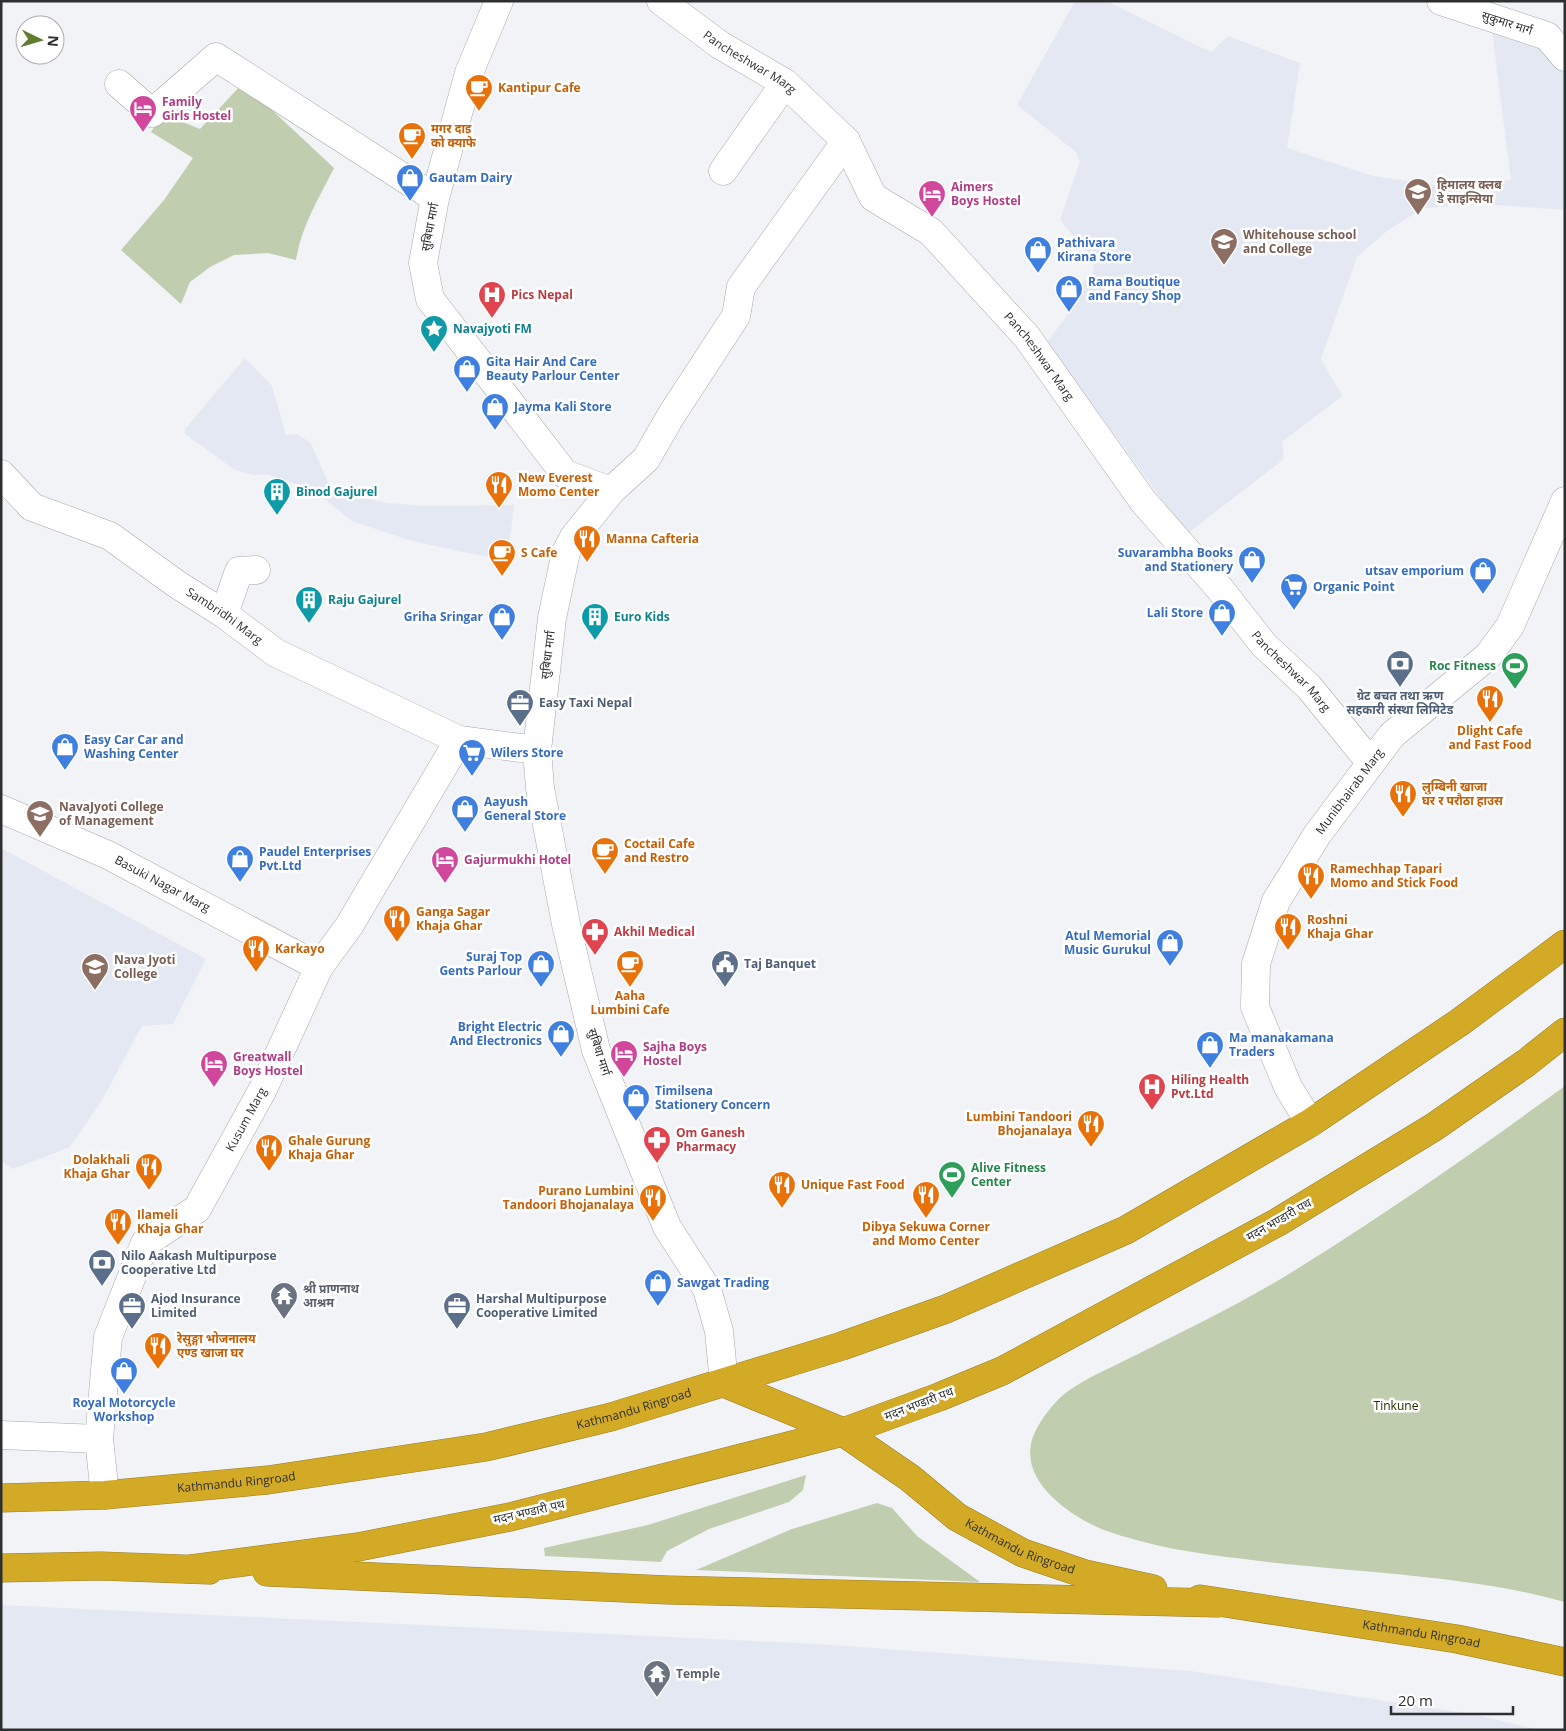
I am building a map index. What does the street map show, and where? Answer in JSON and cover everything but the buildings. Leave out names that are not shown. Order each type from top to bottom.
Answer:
[{"type":"highway","points":[[724,1383],[842,1346],[946,1309],[1117,1234],[1310,1122],[1460,1022],[1565,944]]},
{"type":"highway","name":"मदन भण्डारी पथ","points":[[191,1569],[358,1547],[510,1518],[843,1432],[1002,1371],[1278,1222],[1434,1127],[1526,1063],[1565,1032]]},
{"type":"highway","name":"Kathmandu Ringroad","points":[[1,1498],[105,1495],[268,1480],[486,1447],[610,1417],[724,1383],[843,1432],[910,1478],[957,1517],[1023,1553],[1085,1574],[1218,1602],[1412,1631],[1565,1662]]},
{"type":"highway","name":"Kathmandu Ringroad","points":[[1,1568],[100,1566],[668,1590],[1218,1602]]},
{"type":"street","name":"सुबिधा मार्ग","points":[[500,1],[469,73],[435,198],[423,263],[430,299],[565,474],[612,490],[574,537],[566,552],[552,618],[537,750],[540,788],[566,924],[596,1050],[668,1227],[707,1288],[719,1331],[724,1383]]},
{"type":"street","name":"Pancheshwar Marg","points":[[661,1],[720,45],[785,84],[846,141],[873,197],[931,232],[1027,337],[1143,501],[1220,590],[1264,645],[1309,687],[1371,763]]},
{"type":"street","name":"सुकुमार मार्ग","points":[[1441,1],[1547,36],[1565,57]]},
{"type":"street","points":[[119,84],[152,113],[216,57],[435,198]]},
{"type":"street","points":[[723,171],[785,84]]},
{"type":"street","points":[[612,490],[646,459],[736,316],[741,287],[846,141]]},
{"type":"street","name":"Sambridhi Marg","points":[[1,474],[32,507],[110,536],[178,586],[224,614],[276,652],[459,740]]},
{"type":"street","name":"Munibhairab Marg","points":[[1310,1122],[1288,1086],[1255,1008],[1256,964],[1276,902],[1317,835],[1392,736],[1488,656],[1510,626],[1565,501]]},
{"type":"street","points":[[224,614],[239,571],[256,570]]},
{"type":"street","points":[[459,740],[537,750]]},
{"type":"street","name":"Kusum Marg","points":[[105,1495],[99,1439],[108,1337],[145,1243],[197,1209],[263,1090],[319,967],[349,926],[459,740]]},
{"type":"street","name":"Basuki Nagar Marg","points":[[1,809],[108,855],[319,967]]},
{"type":"street","points":[[1,1435],[99,1439]]},
{"type":"shaded area","name":"Whitehouse school and College","points":[[1075,1],[1106,1],[1211,52],[1228,36],[1300,63],[1287,148],[1373,176],[1436,185],[1511,180],[1492,31],[1536,38],[1565,72],[1565,210],[1483,204],[1423,208],[1387,231],[1357,257],[1321,359],[1342,396],[1282,442],[1284,459],[1187,534],[1047,342],[1066,317],[1078,288],[1093,272],[1094,260],[1060,220],[1080,161],[1076,152],[1017,105]]},
{"type":"shaded area","points":[[245,358],[272,386],[286,435],[297,434],[310,442],[332,491],[387,503],[427,506],[514,505],[507,561],[412,541],[352,521],[312,489],[269,475],[253,475],[235,470],[185,434],[185,429]]},
{"type":"shaded area","name":"Nava Jyoti College","points":[[1,848],[206,959],[173,1024],[142,1026],[102,1100],[70,1147],[13,1169],[1,1161]]},
{"type":"shaded area","points":[[1,1605],[817,1644],[1190,1671],[1478,1715],[1538,1730],[1,1730]]},
{"type":"green space","points":[[243,83],[334,168],[306,224],[296,260],[268,253],[234,255],[210,267],[190,282],[181,304],[121,250],[164,200],[193,158],[151,132],[163,114],[200,129]]},
{"type":"green space","name":"Tinkune","points":[[1565,1086],[1565,1602],[1526,1592],[1446,1579],[1284,1564],[1191,1552],[1156,1545],[1121,1536],[1089,1523],[1074,1515],[1047,1492],[1037,1478],[1031,1463],[1031,1447],[1036,1430],[1044,1416],[1070,1390],[1099,1373],[1224,1310],[1288,1275],[1406,1198]]},
{"type":"green space","points":[[806,1475],[803,1490],[789,1502],[709,1529],[667,1551],[661,1562],[545,1556],[544,1548],[648,1525]]},
{"type":"green space","points":[[877,1503],[892,1508],[917,1536],[980,1582],[696,1570],[792,1529]]},
{"type":"place","name":"Kantipur Cafe","points":[[479,112]]},
{"type":"place","name":"Family Girls Hostel","points":[[143,133]]},
{"type":"place","name":"मगर दाइ को क्याफे","points":[[412,160]]},
{"type":"place","name":"Gautam Dairy","points":[[410,202]]},
{"type":"place","name":"हिमालय क्लब डे साइन्सिया","points":[[1418,216]]},
{"type":"place","name":"Aimers Boys Hostel","points":[[932,218]]},
{"type":"place","name":"Whitehouse school and College","points":[[1224,266]]},
{"type":"place","name":"Pathivara Kirana Store","points":[[1038,274]]},
{"type":"place","name":"Rama Boutique and Fancy Shop","points":[[1069,313]]},
{"type":"place","name":"Pics Nepal","points":[[492,319]]},
{"type":"place","name":"Navajyoti FM","points":[[434,353]]},
{"type":"place","name":"Gita Hair And Care Beauty Parlour Center","points":[[467,393]]},
{"type":"place","name":"Jayma Kali Store","points":[[495,431]]},
{"type":"place","name":"New Everest Momo Center","points":[[499,509]]},
{"type":"place","name":"Binod Gajurel","points":[[277,516]]},
{"type":"place","name":"Manna Cafteria","points":[[587,563]]},
{"type":"place","name":"S Cafe","points":[[502,577]]},
{"type":"place","name":"Suvarambha Books and Stationery","points":[[1252,584]]},
{"type":"place","name":"utsav emporium","points":[[1483,595]]},
{"type":"place","name":"Organic Point","points":[[1294,611]]},
{"type":"place","name":"Raju Gajurel","points":[[309,624]]},
{"type":"place","name":"Lali Store","points":[[1222,637]]},
{"type":"place","name":"Griha Sringar","points":[[502,641]]},
{"type":"place","name":"Euro Kids","points":[[595,641]]},
{"type":"place","name":"ग्रेट बचत तथा ऋण सहकारी संस्था लिमिटेड","points":[[1400,688]]},
{"type":"place","name":"Roc Fitness","points":[[1515,690]]},
{"type":"place","name":"Dlight Cafe and Fast Food","points":[[1490,723]]},
{"type":"place","name":"Easy Taxi Nepal","points":[[520,727]]},
{"type":"place","name":"Easy Car Car and Washing Center","points":[[65,771]]},
{"type":"place","name":"Wilers Store","points":[[472,777]]},
{"type":"place","name":"लुम्बिनी खाजा घर र परौठा हाउस","points":[[1403,818]]},
{"type":"place","name":"Aayush General Store","points":[[465,833]]},
{"type":"place","name":"NavaJyoti College of Management","points":[[40,838]]},
{"type":"place","name":"Coctail Cafe and Restro","points":[[605,875]]},
{"type":"place","name":"Paudel Enterprises Pvt.Ltd","points":[[240,883]]},
{"type":"place","name":"Gajurmukhi Hotel","points":[[445,884]]},
{"type":"place","name":"Ramechhap Tapari Momo and Stick Food","points":[[1311,900]]},
{"type":"place","name":"Ganga Sagar Khaja Ghar","points":[[397,943]]},
{"type":"place","name":"Roshni Khaja Ghar","points":[[1288,951]]},
{"type":"place","name":"Akhil Medical","points":[[595,956]]},
{"type":"place","name":"Atul Memorial Music Gurukul","points":[[1170,967]]},
{"type":"place","name":"Karkayo","points":[[256,973]]},
{"type":"place","name":"Suraj Top Gents Parlour","points":[[541,988]]},
{"type":"place","name":"Aaha Lumbini Cafe","points":[[630,988]]},
{"type":"place","name":"Taj Banquet","points":[[725,988]]},
{"type":"place","name":"Nava Jyoti College","points":[[95,991]]},
{"type":"place","name":"Bright Electric And Electronics","points":[[561,1058]]},
{"type":"place","name":"Ma manakamana Traders","points":[[1210,1069]]},
{"type":"place","name":"Sajha Boys Hostel","points":[[624,1078]]},
{"type":"place","name":"Greatwall Boys Hostel","points":[[214,1088]]},
{"type":"place","name":"Hiling Health Pvt.Ltd","points":[[1152,1111]]},
{"type":"place","name":"Timilsena Stationery Concern","points":[[636,1122]]},
{"type":"place","name":"Lumbini Tandoori Bhojanalaya","points":[[1091,1148]]},
{"type":"place","name":"Om Ganesh Pharmacy","points":[[657,1164]]},
{"type":"place","name":"Ghale Gurung Khaja Ghar","points":[[269,1172]]},
{"type":"place","name":"Dolakhali Khaja Ghar","points":[[149,1191]]},
{"type":"place","name":"Alive Fitness Center","points":[[952,1199]]},
{"type":"place","name":"Unique Fast Food","points":[[782,1209]]},
{"type":"place","name":"Dibya Sekuwa Corner and Momo Center","points":[[926,1219]]},
{"type":"place","name":"Purano Lumbini Tandoori Bhojanalaya","points":[[653,1222]]},
{"type":"place","name":"Ilameli Khaja Ghar","points":[[118,1246]]},
{"type":"place","name":"Nilo Aakash Multipurpose Cooperative Ltd","points":[[102,1287]]},
{"type":"place","name":"Sawgat Trading","points":[[658,1307]]},
{"type":"place","name":"श्री प्राणनाथ आश्रम","points":[[284,1320]]},
{"type":"place","name":"Ajod Insurance Limited","points":[[132,1330]]},
{"type":"place","name":"Harshal Multipurpose Cooperative Limited","points":[[457,1330]]},
{"type":"place","name":"रेसुङ्गा भोजनालय एण्ड खाजा घर","points":[[158,1370]]},
{"type":"place","name":"Royal Motorcycle Workshop","points":[[124,1395]]},
{"type":"place","name":"Temple","points":[[657,1698]]}]
